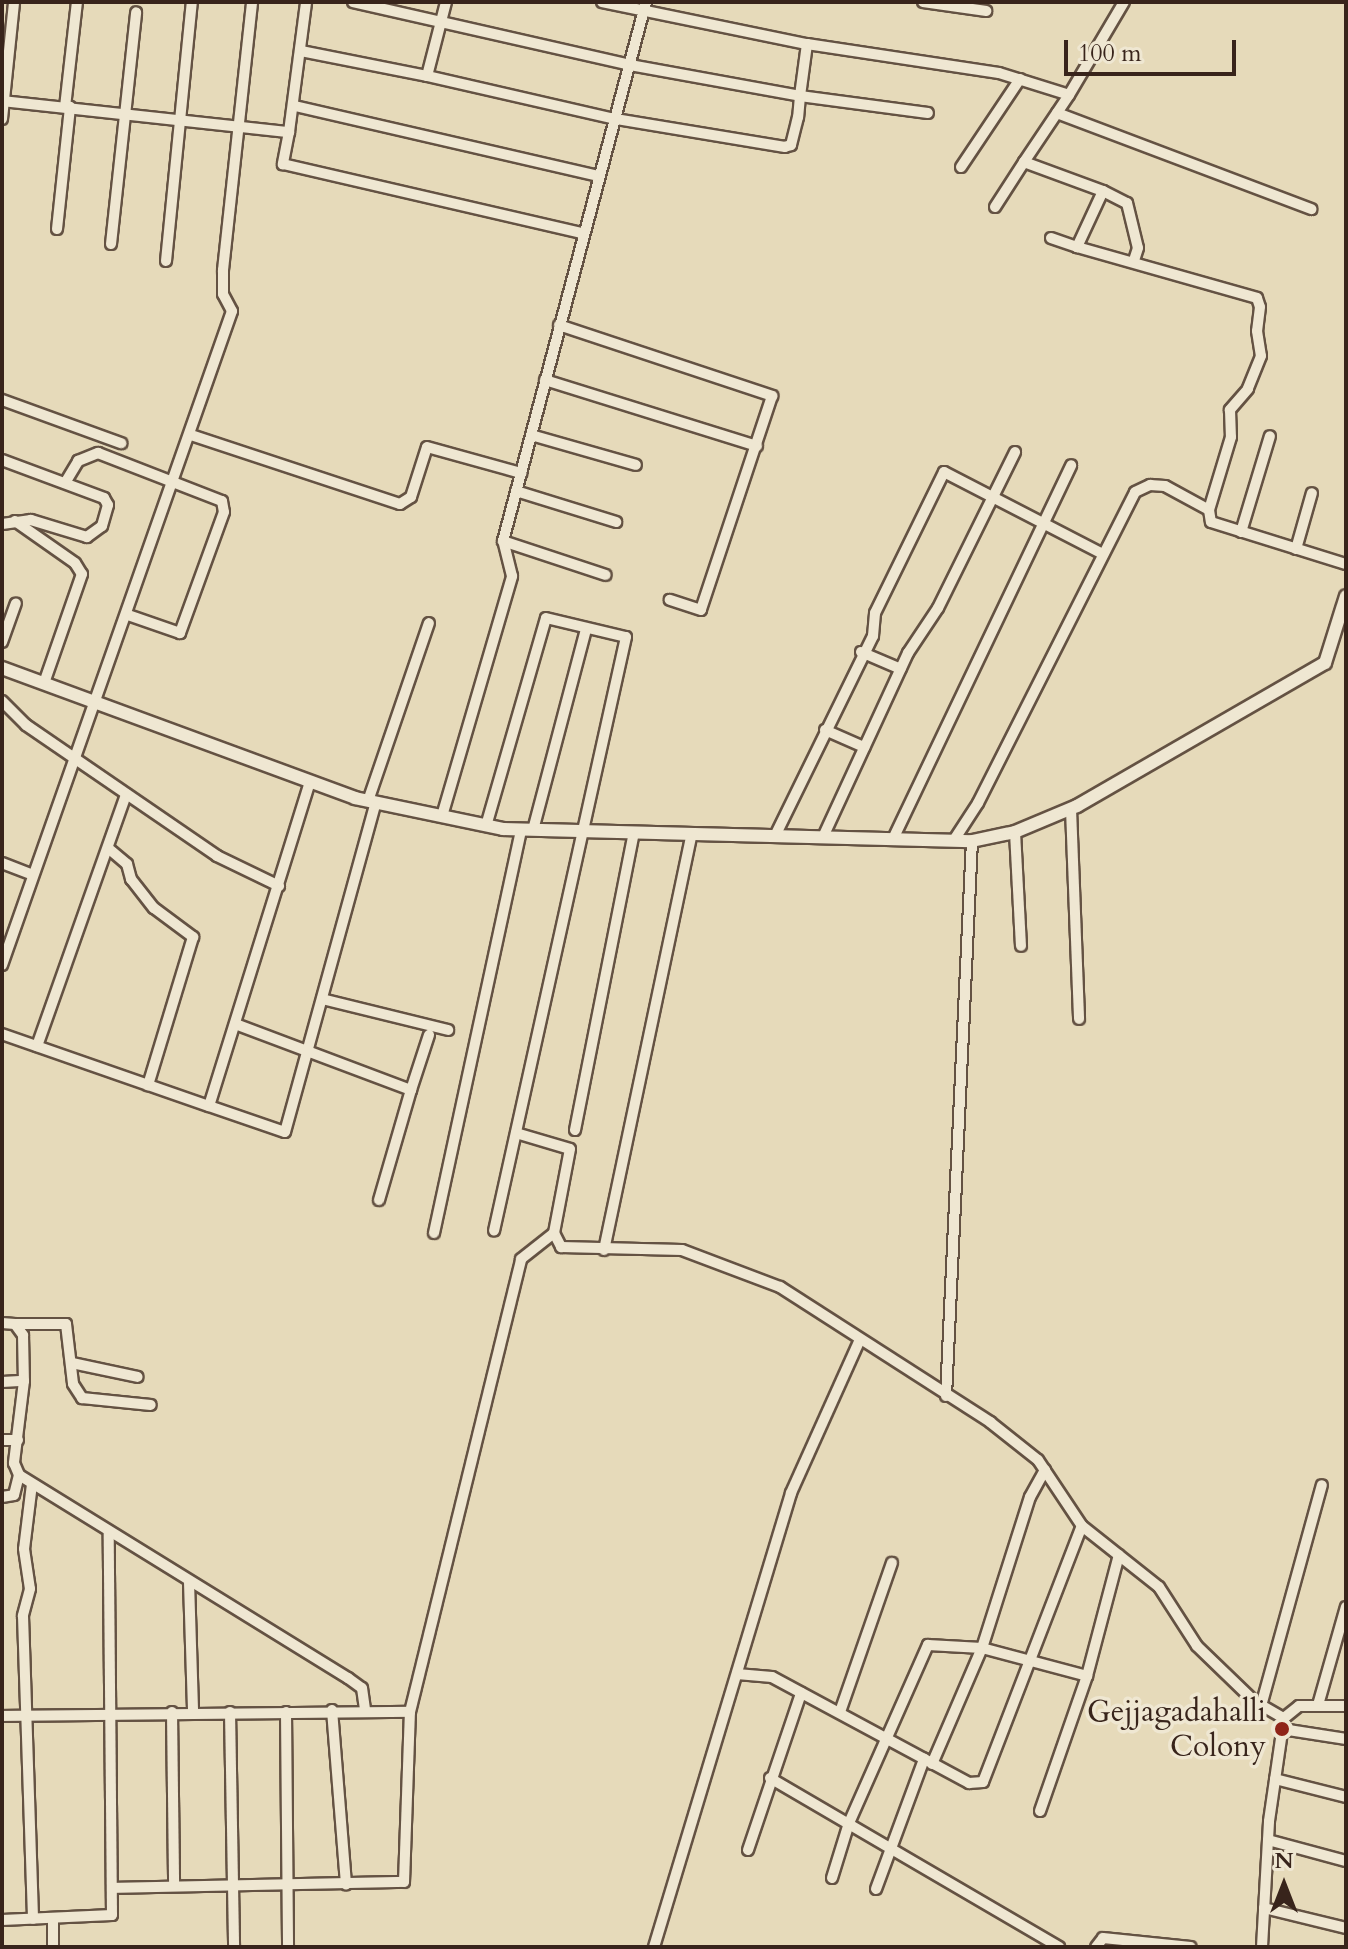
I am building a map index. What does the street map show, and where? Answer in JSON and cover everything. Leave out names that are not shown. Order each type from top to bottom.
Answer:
[{"type":"street","points":[[2,119],[14,2]]},
{"type":"street","points":[[57,229],[77,2]]},
{"type":"street","points":[[166,261],[192,2]]},
{"type":"street","points":[[2,965],[128,615],[232,311],[223,286],[252,2]]},
{"type":"street","points":[[306,2],[295,106],[283,164],[583,233]]},
{"type":"street","points":[[353,2],[630,65],[800,96],[928,113]]},
{"type":"street","points":[[427,76],[446,2]]},
{"type":"street","points":[[602,2],[645,7],[807,44],[1020,79],[1069,95]]},
{"type":"street","points":[[923,2],[986,11]]},
{"type":"street","points":[[995,207],[1069,95],[1124,2]]},
{"type":"street","points":[[442,816],[512,576],[503,541],[645,7]]},
{"type":"street","points":[[111,244],[136,12]]},
{"type":"street","points":[[301,51],[615,119],[785,147],[793,140],[807,44]]},
{"type":"street","points":[[961,167],[1020,79]]},
{"type":"street","points":[[3,101],[289,132]]},
{"type":"street","points":[[295,106],[599,176]]},
{"type":"street","points":[[1057,113],[1311,209]]},
{"type":"street","points":[[1024,162],[1127,203],[1138,248],[1134,260]]},
{"type":"street","points":[[1077,247],[1103,191]]},
{"type":"street","points":[[1051,238],[1124,263],[1134,260],[1257,298],[1261,356],[1248,389],[1230,410],[1231,437],[1209,510],[1211,522],[1346,564]]},
{"type":"street","points":[[559,325],[768,391],[771,402],[701,610],[670,600]]},
{"type":"street","points":[[545,380],[757,446]]},
{"type":"street","points":[[2,400],[121,443]]},
{"type":"street","points":[[191,435],[400,504],[411,497],[427,447],[521,473]]},
{"type":"street","points":[[531,435],[636,465]]},
{"type":"street","points":[[1241,532],[1270,436]]},
{"type":"street","points":[[823,837],[901,669],[1015,452]]},
{"type":"street","points":[[65,483],[78,461],[98,453],[175,480],[222,501],[218,527],[180,633],[128,615]]},
{"type":"street","points":[[2,460],[107,501],[102,526],[93,535],[78,537],[42,522],[2,524]]},
{"type":"street","points":[[893,839],[1071,465]]},
{"type":"street","points":[[775,836],[944,472],[1103,554]]},
{"type":"street","points":[[954,840],[978,803],[1135,492],[1150,485],[1165,486],[1209,510]]},
{"type":"street","points":[[516,491],[616,522]]},
{"type":"street","points":[[1296,549],[1312,493]]},
{"type":"street","points":[[15,521],[75,563],[82,574],[44,683]]},
{"type":"street","points":[[503,541],[606,575]]},
{"type":"street","points":[[2,668],[372,802],[486,826],[527,830],[972,841],[1015,832],[1071,809],[1325,663],[1346,596]]},
{"type":"street","points":[[2,642],[16,603]]},
{"type":"street","points":[[486,826],[541,626],[546,618],[626,637],[628,645],[580,831],[494,1231]]},
{"type":"street","points":[[2,1034],[285,1132],[372,802],[429,623]]},
{"type":"street","points":[[434,1233],[527,830],[586,629]]},
{"type":"street","points":[[861,652],[901,669]]},
{"type":"street","points":[[2,701],[75,758],[217,856],[279,886]]},
{"type":"street","points":[[825,730],[864,747]]},
{"type":"street","points":[[209,1106],[238,1025],[310,781]]},
{"type":"street","points":[[37,1046],[126,794]]},
{"type":"street","points":[[1071,809],[1079,1019]]},
{"type":"street","points":[[1015,832],[1021,946]]},
{"type":"street","points":[[575,1130],[634,833]]},
{"type":"street","points":[[604,1250],[692,834]]},
{"type":"street","points":[[946,1396],[972,841]]},
{"type":"street","points":[[108,848],[127,864],[131,879],[154,908],[193,937],[148,1085]]},
{"type":"street","points":[[2,863],[33,875]]},
{"type":"street","points":[[322,999],[448,1030]]},
{"type":"street","points":[[238,1025],[307,1055],[411,1090]]},
{"type":"street","points":[[379,1200],[429,1035]]},
{"type":"street","points":[[516,1133],[570,1149],[554,1233],[561,1247],[682,1250],[780,1287],[859,1342],[990,1422],[1045,1470],[1082,1526],[1159,1587],[1197,1646],[1283,1724],[1346,1739]]},
{"type":"street","points":[[113,1888],[404,1882],[410,1712],[521,1259],[554,1233]]},
{"type":"street","points":[[2,1323],[64,1322],[76,1393],[82,1398],[151,1405]]},
{"type":"street","points":[[15,1324],[23,1335],[24,1381],[14,1463],[19,1475],[109,1534],[348,1678],[362,1688],[365,1710]]},
{"type":"street","points":[[654,1947],[791,1493],[859,1342]]},
{"type":"street","points":[[72,1363],[138,1377]]},
{"type":"street","points":[[2,1382],[24,1381]]},
{"type":"street","points":[[2,1440],[18,1440]]},
{"type":"street","points":[[876,1889],[888,1848],[982,1648],[1030,1497],[1045,1470]]},
{"type":"street","points":[[2,1497],[14,1495],[19,1475]]},
{"type":"street","points":[[32,1484],[24,1549],[30,1589],[23,1616],[29,1715],[33,1919]]},
{"type":"street","points":[[1261,1706],[1322,1485]]},
{"type":"street","points":[[737,1674],[772,1677],[969,1783],[983,1782],[1033,1664],[1082,1526]]},
{"type":"street","points":[[2,1920],[110,1918],[113,1888],[109,1534]]},
{"type":"street","points":[[1040,1811],[1087,1676],[1119,1555]]},
{"type":"street","points":[[840,1712],[892,1563]]},
{"type":"street","points":[[189,1582],[193,1712]]},
{"type":"street","points":[[1318,1705],[1342,1634],[1346,1607]]},
{"type":"street","points":[[832,1878],[849,1823],[928,1645],[982,1648],[1087,1676]]},
{"type":"street","points":[[748,1850],[801,1693]]},
{"type":"street","points":[[1262,1947],[1268,1840],[1283,1724],[1299,1706],[1346,1706]]},
{"type":"street","points":[[2,1716],[332,1710],[410,1712]]},
{"type":"street","points":[[332,1710],[346,1884]]},
{"type":"street","points":[[172,1712],[174,1886]]},
{"type":"street","points":[[230,1712],[234,1947]]},
{"type":"street","points":[[286,1712],[288,1947]]},
{"type":"street","points":[[770,1778],[1059,1947]]},
{"type":"street","points":[[1275,1779],[1346,1797]]},
{"type":"street","points":[[1268,1840],[1346,1861]]},
{"type":"street","points":[[1264,1908],[1346,1928]]},
{"type":"street","points":[[53,1919],[53,1947]]},
{"type":"street","points":[[1096,1947],[1103,1938],[1191,1947]]},
{"type":"place","name":"Gejjagadahalli Colony","points":[[1282,1729]]}]
